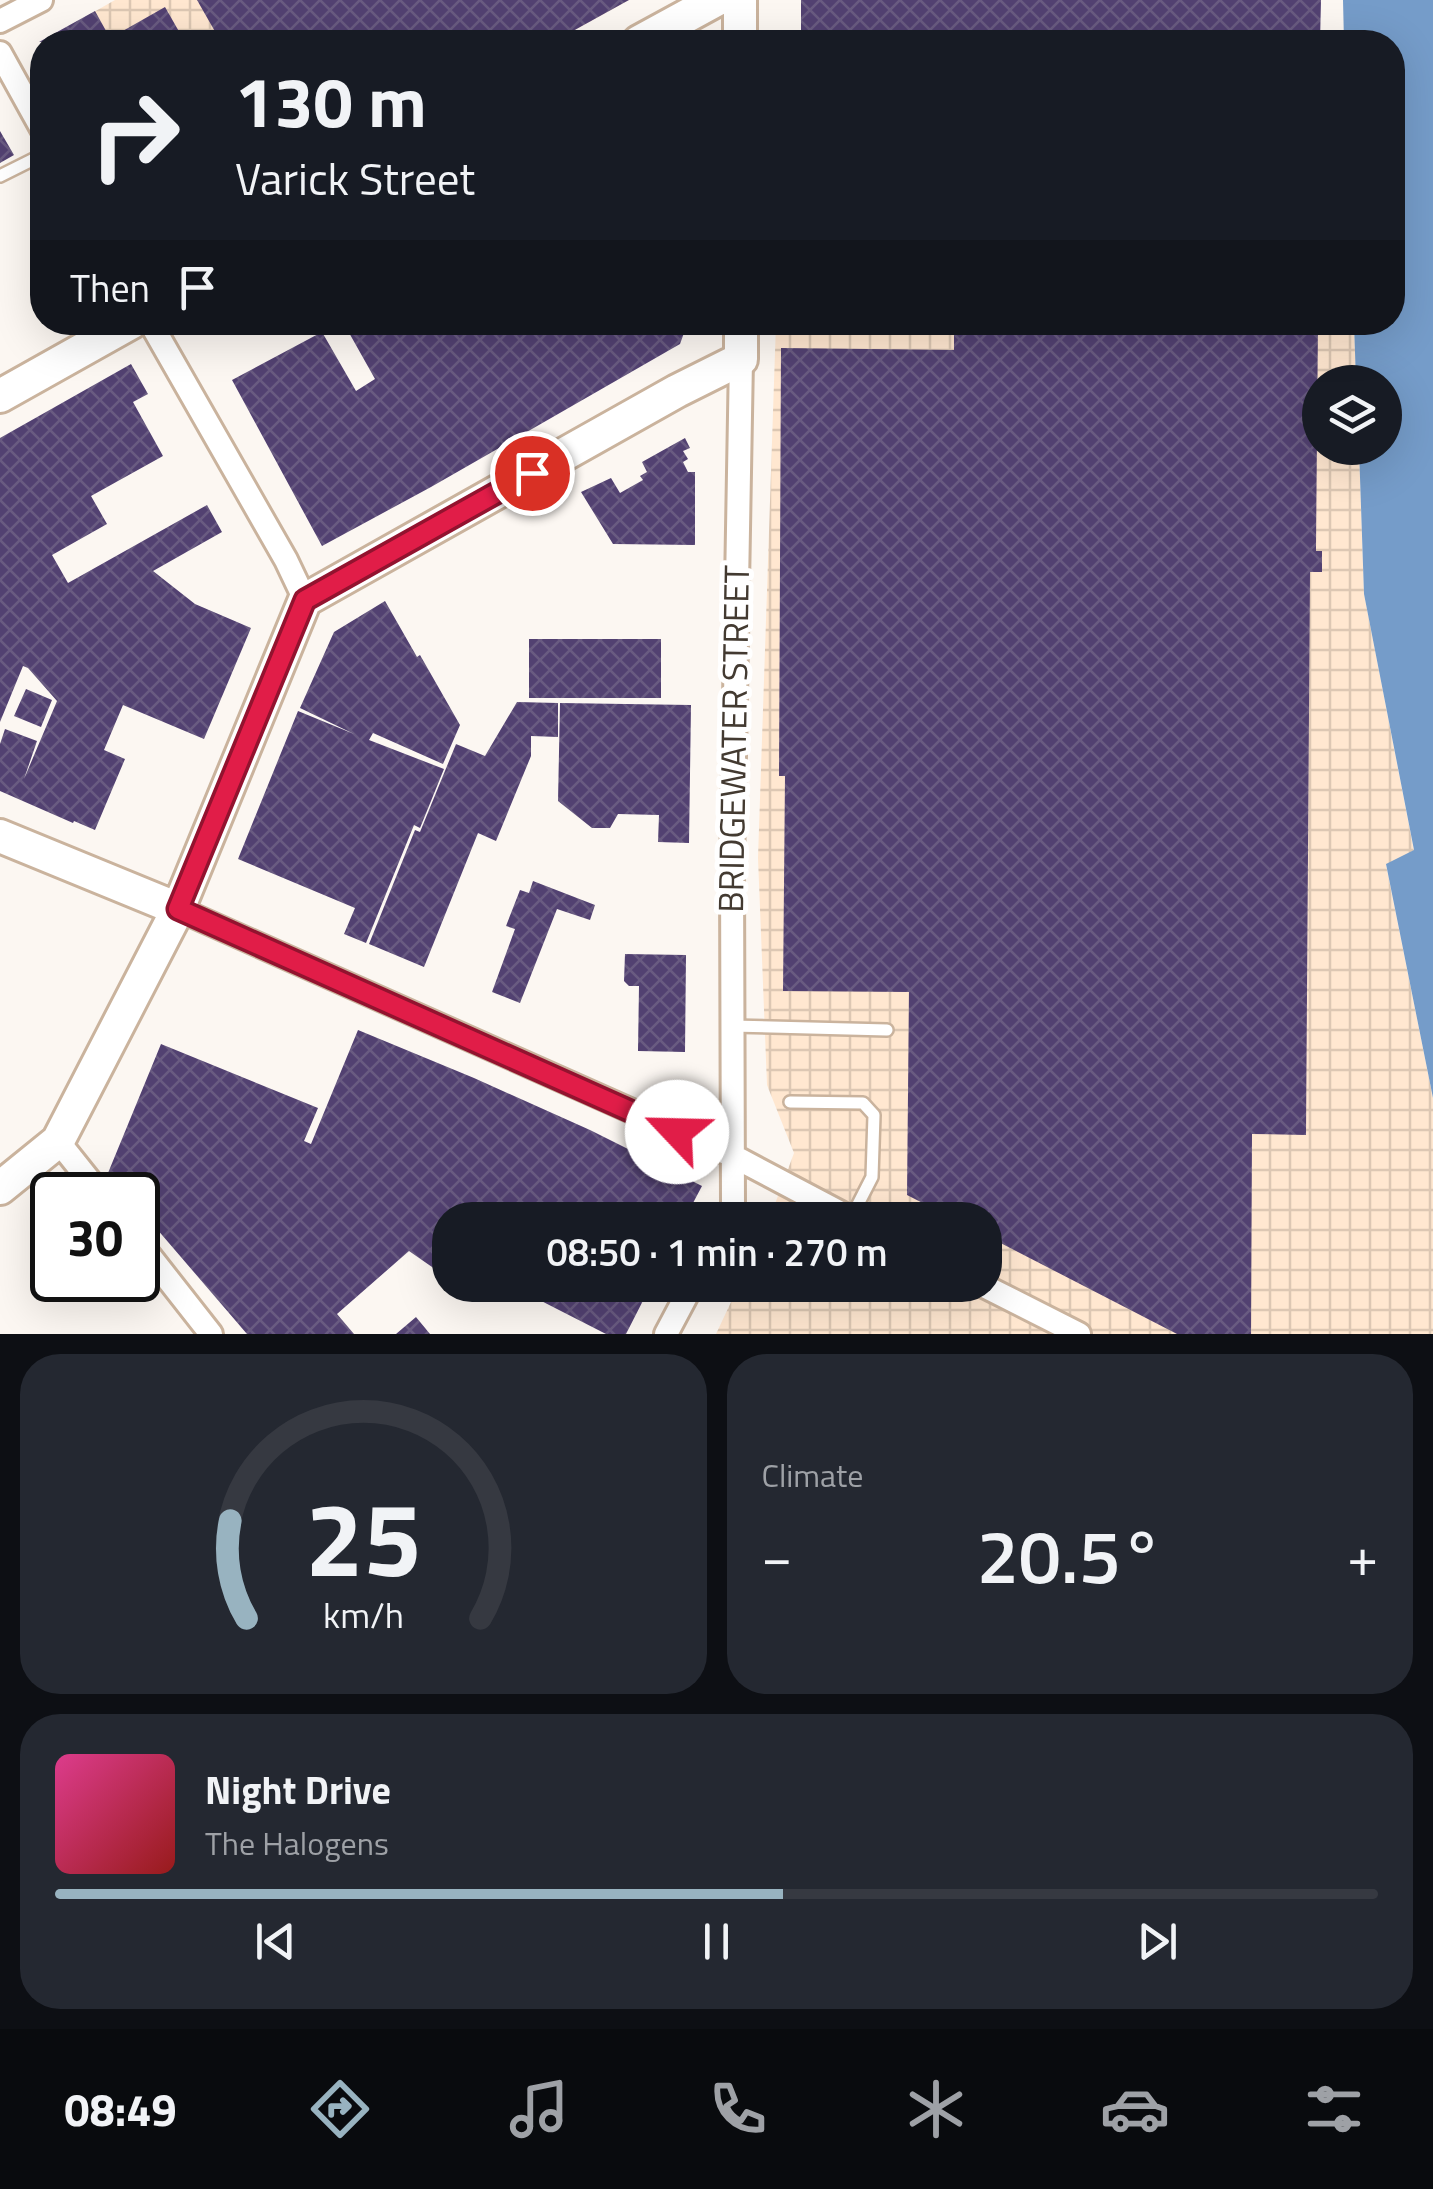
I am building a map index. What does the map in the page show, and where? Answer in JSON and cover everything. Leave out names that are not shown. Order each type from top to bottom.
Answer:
[{"type":"main road","points":[[661,30],[716,0]]},
{"type":"main road","points":[[740,0],[740,30]]},
{"type":"main road","points":[[0,396],[109,335]]},
{"type":"main road","name":"BRIDGEWATER STREET","points":[[741,335],[741,359]]},
{"type":"main road","points":[[0,1188],[58,1141],[178,909],[305,600],[741,359]]},
{"type":"main road","points":[[0,836],[178,909]]},
{"type":"street","points":[[0,21],[41,0]]},
{"type":"street","points":[[0,53],[30,107]]},
{"type":"street","points":[[157,335],[305,600]]},
{"type":"street","name":"BRIDGEWATER STREET","points":[[733,1202],[734,644],[741,359]]},
{"type":"street","points":[[178,909],[733,1156],[820,1202]]},
{"type":"street","points":[[58,1141],[83,1172]]},
{"type":"street","points":[[160,1269],[211,1334]]},
{"type":"street","points":[[1002,1295],[1079,1334]]},
{"type":"street","points":[[666,1334],[683,1302]]},
{"type":"lane","points":[[0,176],[30,161]]},
{"type":"lane","points":[[732,1026],[887,1030]]},
{"type":"lane","points":[[790,1102],[863,1102],[874,1115],[872,1177],[860,1202]]},
{"type":"shaded area","points":[[115,0],[629,0],[575,30],[62,30]]},
{"type":"shaded area","points":[[776,335],[1354,335],[1355,365],[1302,365],[1302,465],[1360,465],[1364,594],[1414,851],[1386,865],[1433,1098],[1433,1334],[716,1334],[731,1302],[1002,1302],[1002,1202],[776,1202],[794,1153],[767,1085],[758,858]]},
{"type":"water","points":[[1343,0],[1433,0],[1433,1098],[1386,864],[1414,850],[1364,594],[1360,465],[1402,465],[1402,365],[1355,365],[1354,335],[1405,335],[1405,30],[1344,30]]},
{"type":"building","points":[[197,0],[629,0],[575,30],[214,30]]},
{"type":"building","points":[[801,0],[1321,0],[1320,30],[801,30]]},
{"type":"building","points":[[165,7],[178,30],[125,30]]},
{"type":"building","points":[[95,11],[106,30],[61,30]]},
{"type":"building","points":[[0,131],[14,155],[0,163]]},
{"type":"building","points":[[316,335],[324,335],[356,391],[375,379],[350,335],[683,335],[680,344],[322,546],[232,380]]},
{"type":"building","points":[[954,335],[1318,335],[1318,365],[1302,365],[1302,465],[1317,465],[1316,551],[1322,551],[1322,572],[1310,572],[1306,1135],[1252,1134],[1251,1334],[1177,1334],[1002,1244],[1002,1202],[921,1202],[907,1195],[909,992],[783,991],[785,776],[779,776],[781,348],[954,350]]},
{"type":"building","points":[[131,364],[148,394],[133,402],[163,456],[91,496],[107,524],[52,555],[68,583],[207,505],[222,532],[153,571],[195,604],[251,628],[204,739],[123,705],[104,750],[125,759],[95,830],[0,791],[0,744],[5,729],[37,741],[24,779],[57,701],[23,666],[0,722],[0,438]]},
{"type":"building","points":[[685,438],[690,448],[683,451],[688,459],[683,462],[688,472],[695,472],[695,545],[613,544],[581,492],[611,478],[620,493],[643,480],[640,476],[647,472],[642,462]]},
{"type":"building","points":[[385,601],[460,725],[443,764],[373,733],[369,740],[444,769],[420,828],[414,825],[366,943],[344,934],[355,908],[238,859],[298,711],[354,734],[300,708],[334,632]]},
{"type":"building","points":[[529,639],[661,639],[661,698],[529,698]]},
{"type":"building","points":[[26,689],[52,700],[41,727],[14,716]]},
{"type":"building","points":[[517,702],[558,703],[558,737],[531,736],[531,756],[496,841],[478,833],[424,967],[369,944],[415,830],[420,832],[456,744],[485,756]]},
{"type":"building","points":[[560,703],[691,705],[689,843],[658,842],[659,815],[618,814],[610,828],[592,828],[558,801]]},
{"type":"building","points":[[533,881],[595,905],[590,920],[557,909],[520,1003],[492,992],[515,929],[506,926],[520,890],[529,893]]},
{"type":"building","points":[[625,954],[686,955],[685,1052],[638,1051],[639,986],[629,986],[624,981]]},
{"type":"building","points":[[358,1030],[590,1130],[702,1186],[694,1202],[432,1202],[432,1267],[409,1251],[337,1314],[354,1334],[247,1334],[160,1233],[160,1172],[108,1172],[161,1044],[318,1108],[304,1141],[311,1144]]},
{"type":"building","points":[[543,1302],[642,1302],[626,1334],[606,1334]]},
{"type":"building","points":[[416,1317],[430,1334],[396,1334]]},
{"type":"route","points":[[532,473],[305,600],[178,909],[677,1132]]}]
